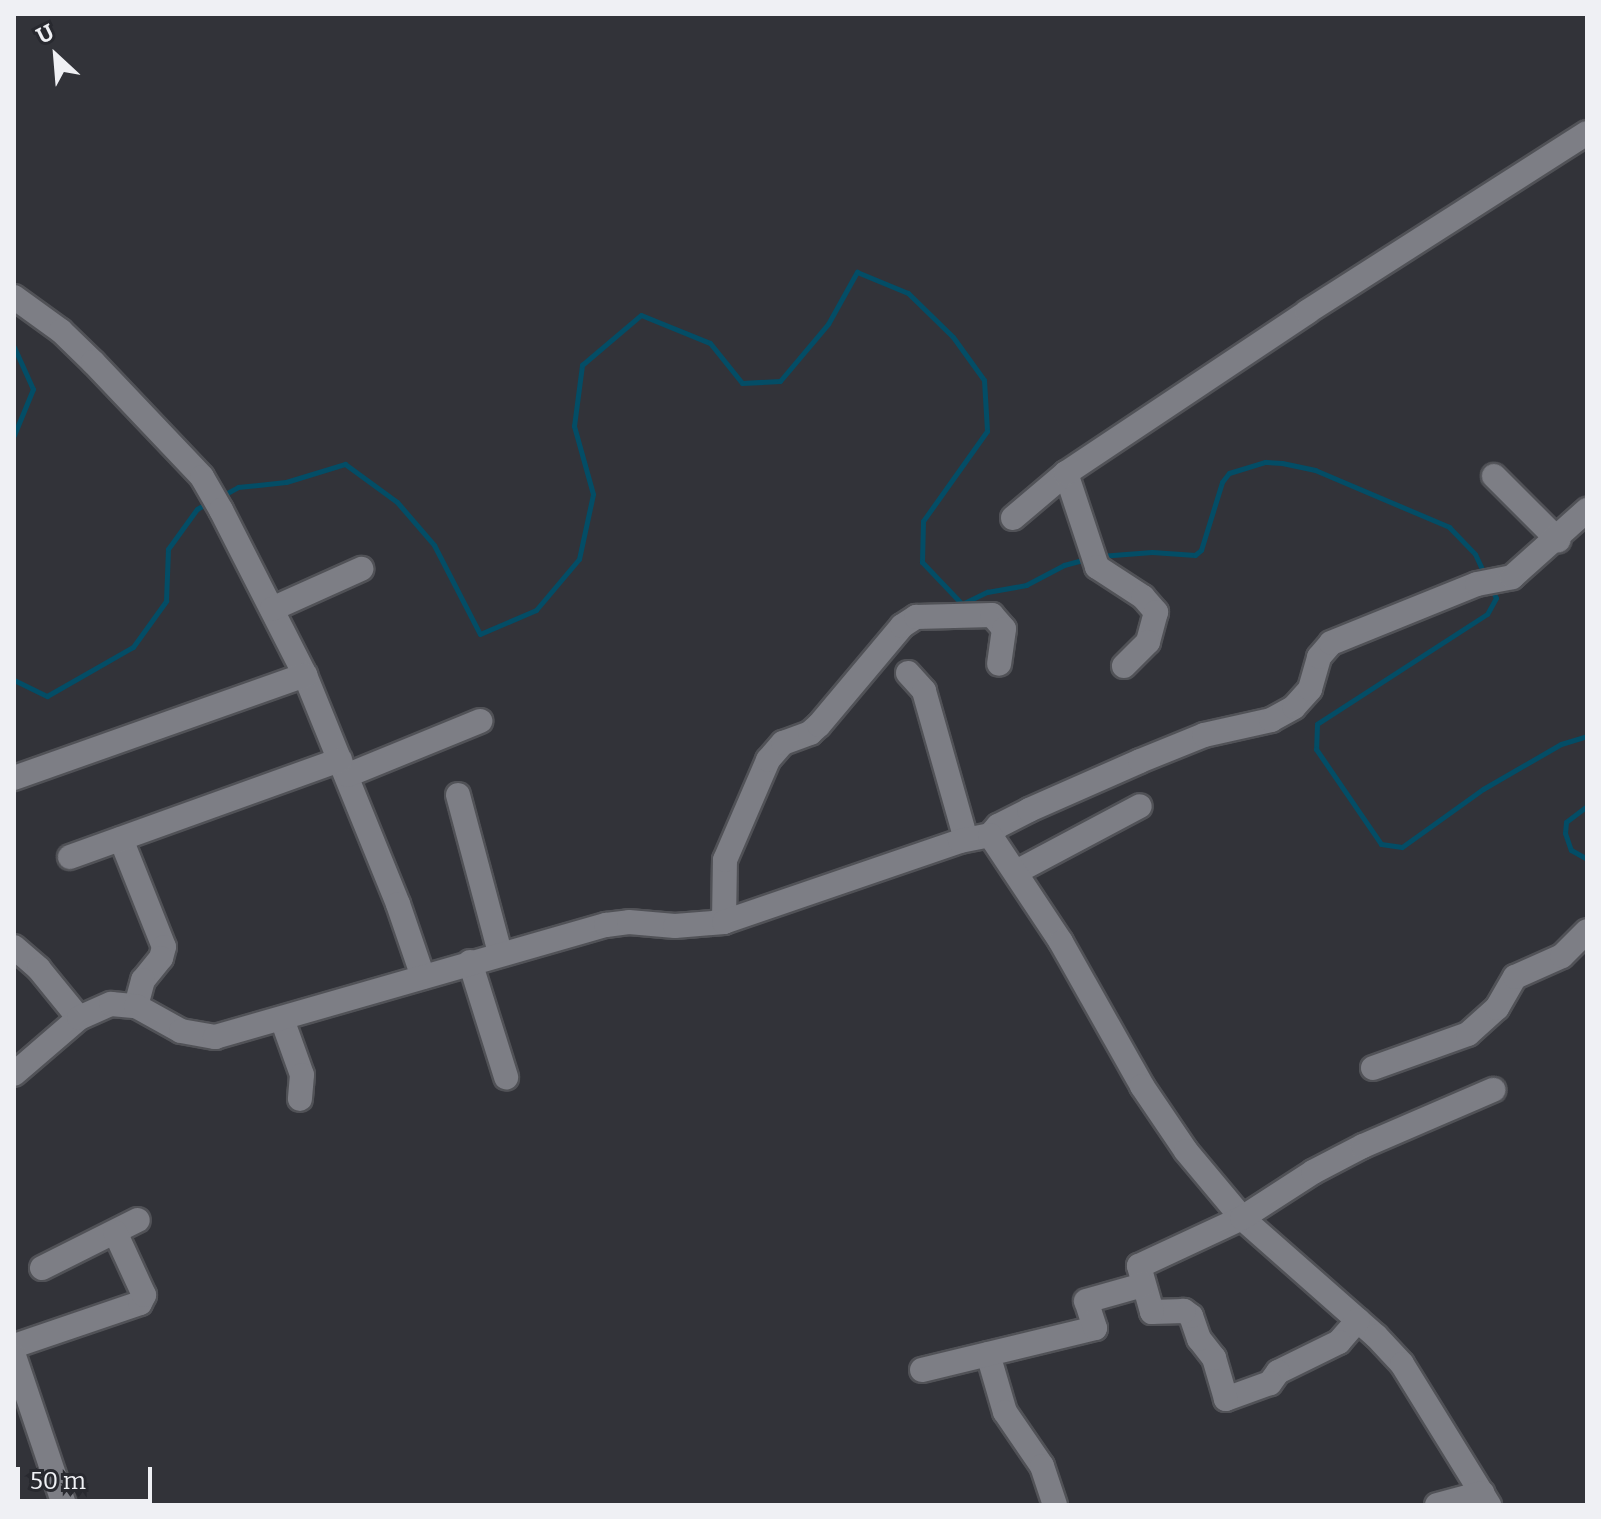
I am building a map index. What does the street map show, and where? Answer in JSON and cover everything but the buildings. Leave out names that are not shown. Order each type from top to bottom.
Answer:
[{"type":"street","points":[[1013,518],[1066,473],[1307,312],[1587,133]]},
{"type":"street","points":[[14,297],[61,331],[202,477],[305,675],[344,768],[423,977]]},
{"type":"street","points":[[1066,473],[1099,570],[1143,597],[1156,612],[1148,642],[1124,666]]},
{"type":"street","points":[[1494,476],[1558,540]]},
{"type":"street","points":[[14,1074],[79,1018],[103,1006],[130,1005],[181,1031],[199,1037],[215,1037],[606,925],[629,922],[675,926],[724,922],[978,837],[1029,810],[1204,735],[1271,720],[1294,707],[1310,689],[1319,657],[1331,643],[1521,572],[1587,510]]},
{"type":"street","points":[[272,609],[361,569]]},
{"type":"street","points":[[724,922],[725,860],[768,760],[783,743],[810,733],[819,725],[902,626],[916,617],[992,615],[1004,629],[999,664]]},
{"type":"street","points":[[908,673],[924,691],[978,837],[1016,872],[1061,942],[1167,1127],[1242,1218],[1358,1320],[1402,1364],[1485,1499],[1437,1505]]},
{"type":"street","points":[[14,778],[305,675]]},
{"type":"street","points":[[70,857],[480,721]]},
{"type":"street","points":[[458,795],[500,953]]},
{"type":"street","points":[[1016,872],[1140,806]]},
{"type":"street","points":[[121,839],[164,947],[161,958],[143,980],[130,1005]]},
{"type":"street","points":[[1373,1068],[1468,1034],[1497,1008],[1515,977],[1562,956],[1587,931]]},
{"type":"street","points":[[14,947],[39,969],[79,1018]]},
{"type":"street","points":[[470,962],[506,1077]]},
{"type":"street","points":[[282,1019],[302,1075],[300,1099]]},
{"type":"street","points":[[1358,1320],[1339,1342],[1278,1372],[1270,1383],[1226,1399],[1214,1358],[1199,1339],[1191,1316],[1184,1311],[1152,1312],[1138,1272],[1142,1262],[1242,1218],[1325,1165],[1493,1090]]},
{"type":"street","points":[[42,1268],[138,1220]]},
{"type":"street","points":[[14,1346],[140,1303],[144,1295],[115,1232]]},
{"type":"street","points":[[922,1370],[1095,1328],[1086,1301],[1143,1285]]},
{"type":"street","points":[[988,1354],[1005,1412],[1046,1473],[1055,1505]]},
{"type":"street","points":[[16,1368],[64,1505]]},
{"type":"waterway","points":[[220,497],[238,487],[286,482],[345,464],[397,502],[434,545],[480,634],[536,610],[579,559],[593,494],[574,426],[582,365],[641,315],[710,343],[742,383],[780,381],[828,324],[857,272],[908,293],[953,337],[984,380],[987,431],[923,521],[922,562],[962,604],[987,592],[1026,585],[1064,565],[1087,559]]},
{"type":"waterway","points":[[14,347],[33,389],[14,435]]},
{"type":"waterway","points":[[1100,556],[1152,552],[1195,555],[1201,550],[1222,482],[1229,473],[1265,462],[1315,470],[1449,527],[1475,554],[1485,575]]},
{"type":"waterway","points":[[14,680],[47,696],[133,647],[166,601],[168,549],[197,509],[207,503]]},
{"type":"waterway","points":[[1491,588],[1496,598],[1487,614],[1317,724],[1316,749],[1381,844],[1402,847],[1483,789],[1561,744],[1587,736]]},
{"type":"waterway","points":[[1587,806],[1566,822],[1565,833],[1571,850],[1587,859]]}]
